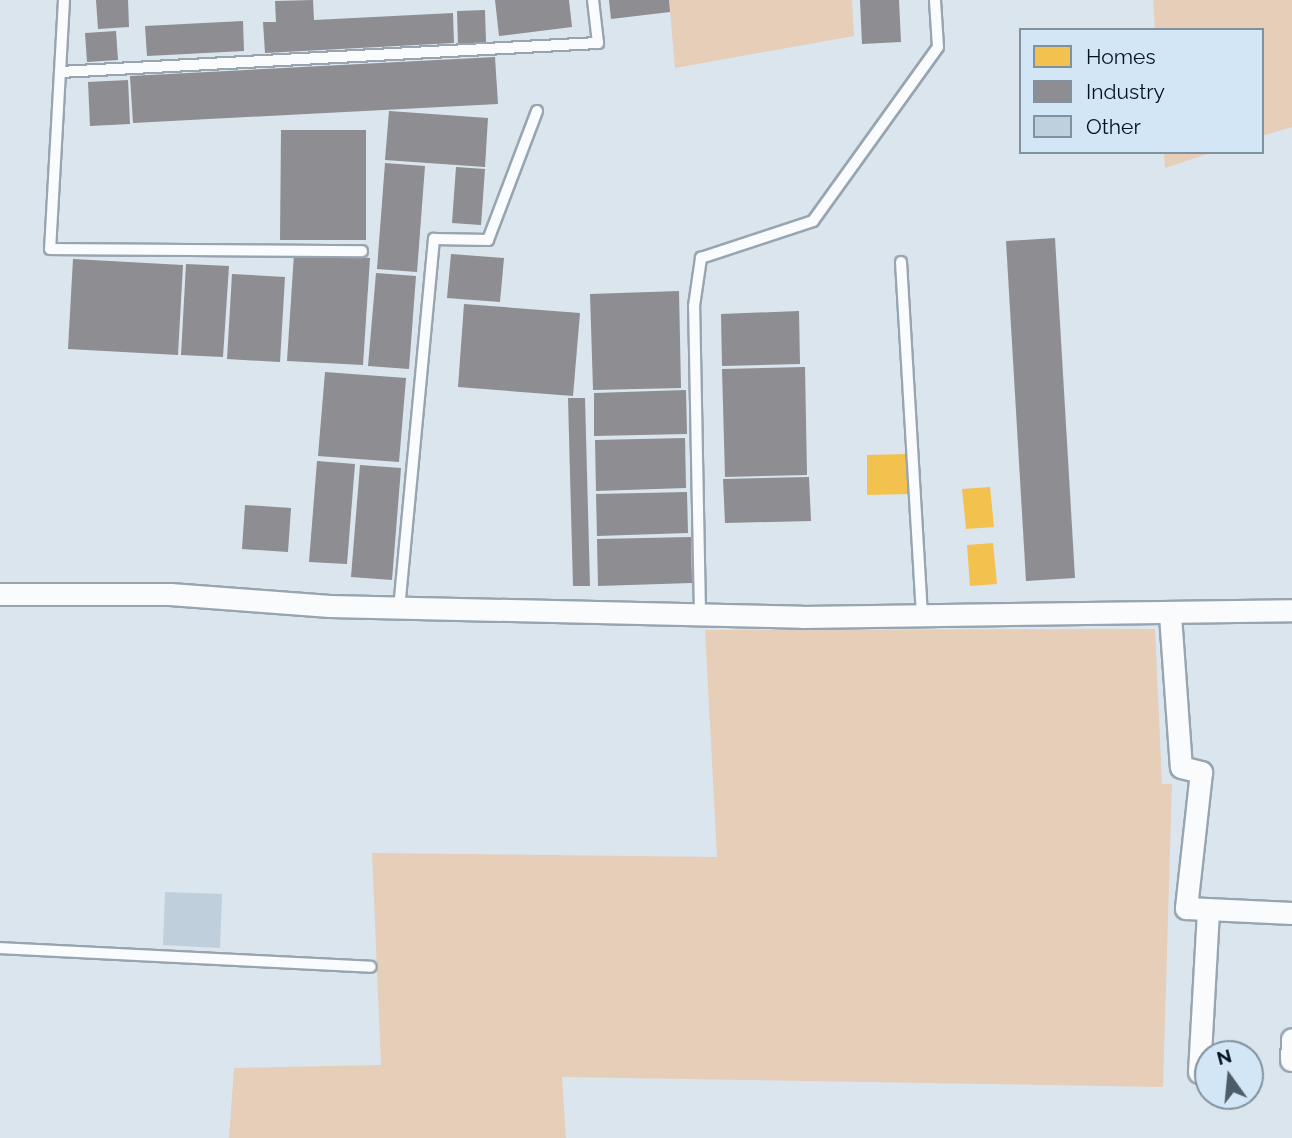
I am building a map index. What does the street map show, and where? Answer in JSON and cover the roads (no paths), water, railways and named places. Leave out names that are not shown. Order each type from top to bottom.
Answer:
[{"type":"street","points":[[0,594],[170,594],[399,608],[922,618],[1170,615],[1292,610]]},
{"type":"street","points":[[1170,615],[1181,767],[1201,772],[1186,908],[1292,913]]},
{"type":"street","points":[[1201,1040],[1208,909]]},
{"type":"lane","points":[[64,0],[50,249],[362,251]]},
{"type":"lane","points":[[60,72],[598,43],[593,0]]},
{"type":"lane","points":[[700,613],[694,306],[701,258],[813,220],[938,47],[935,0]]},
{"type":"lane","points":[[399,608],[434,239],[488,240],[537,111]]},
{"type":"lane","points":[[901,262],[922,618]]},
{"type":"lane","points":[[0,948],[371,967]]}]
